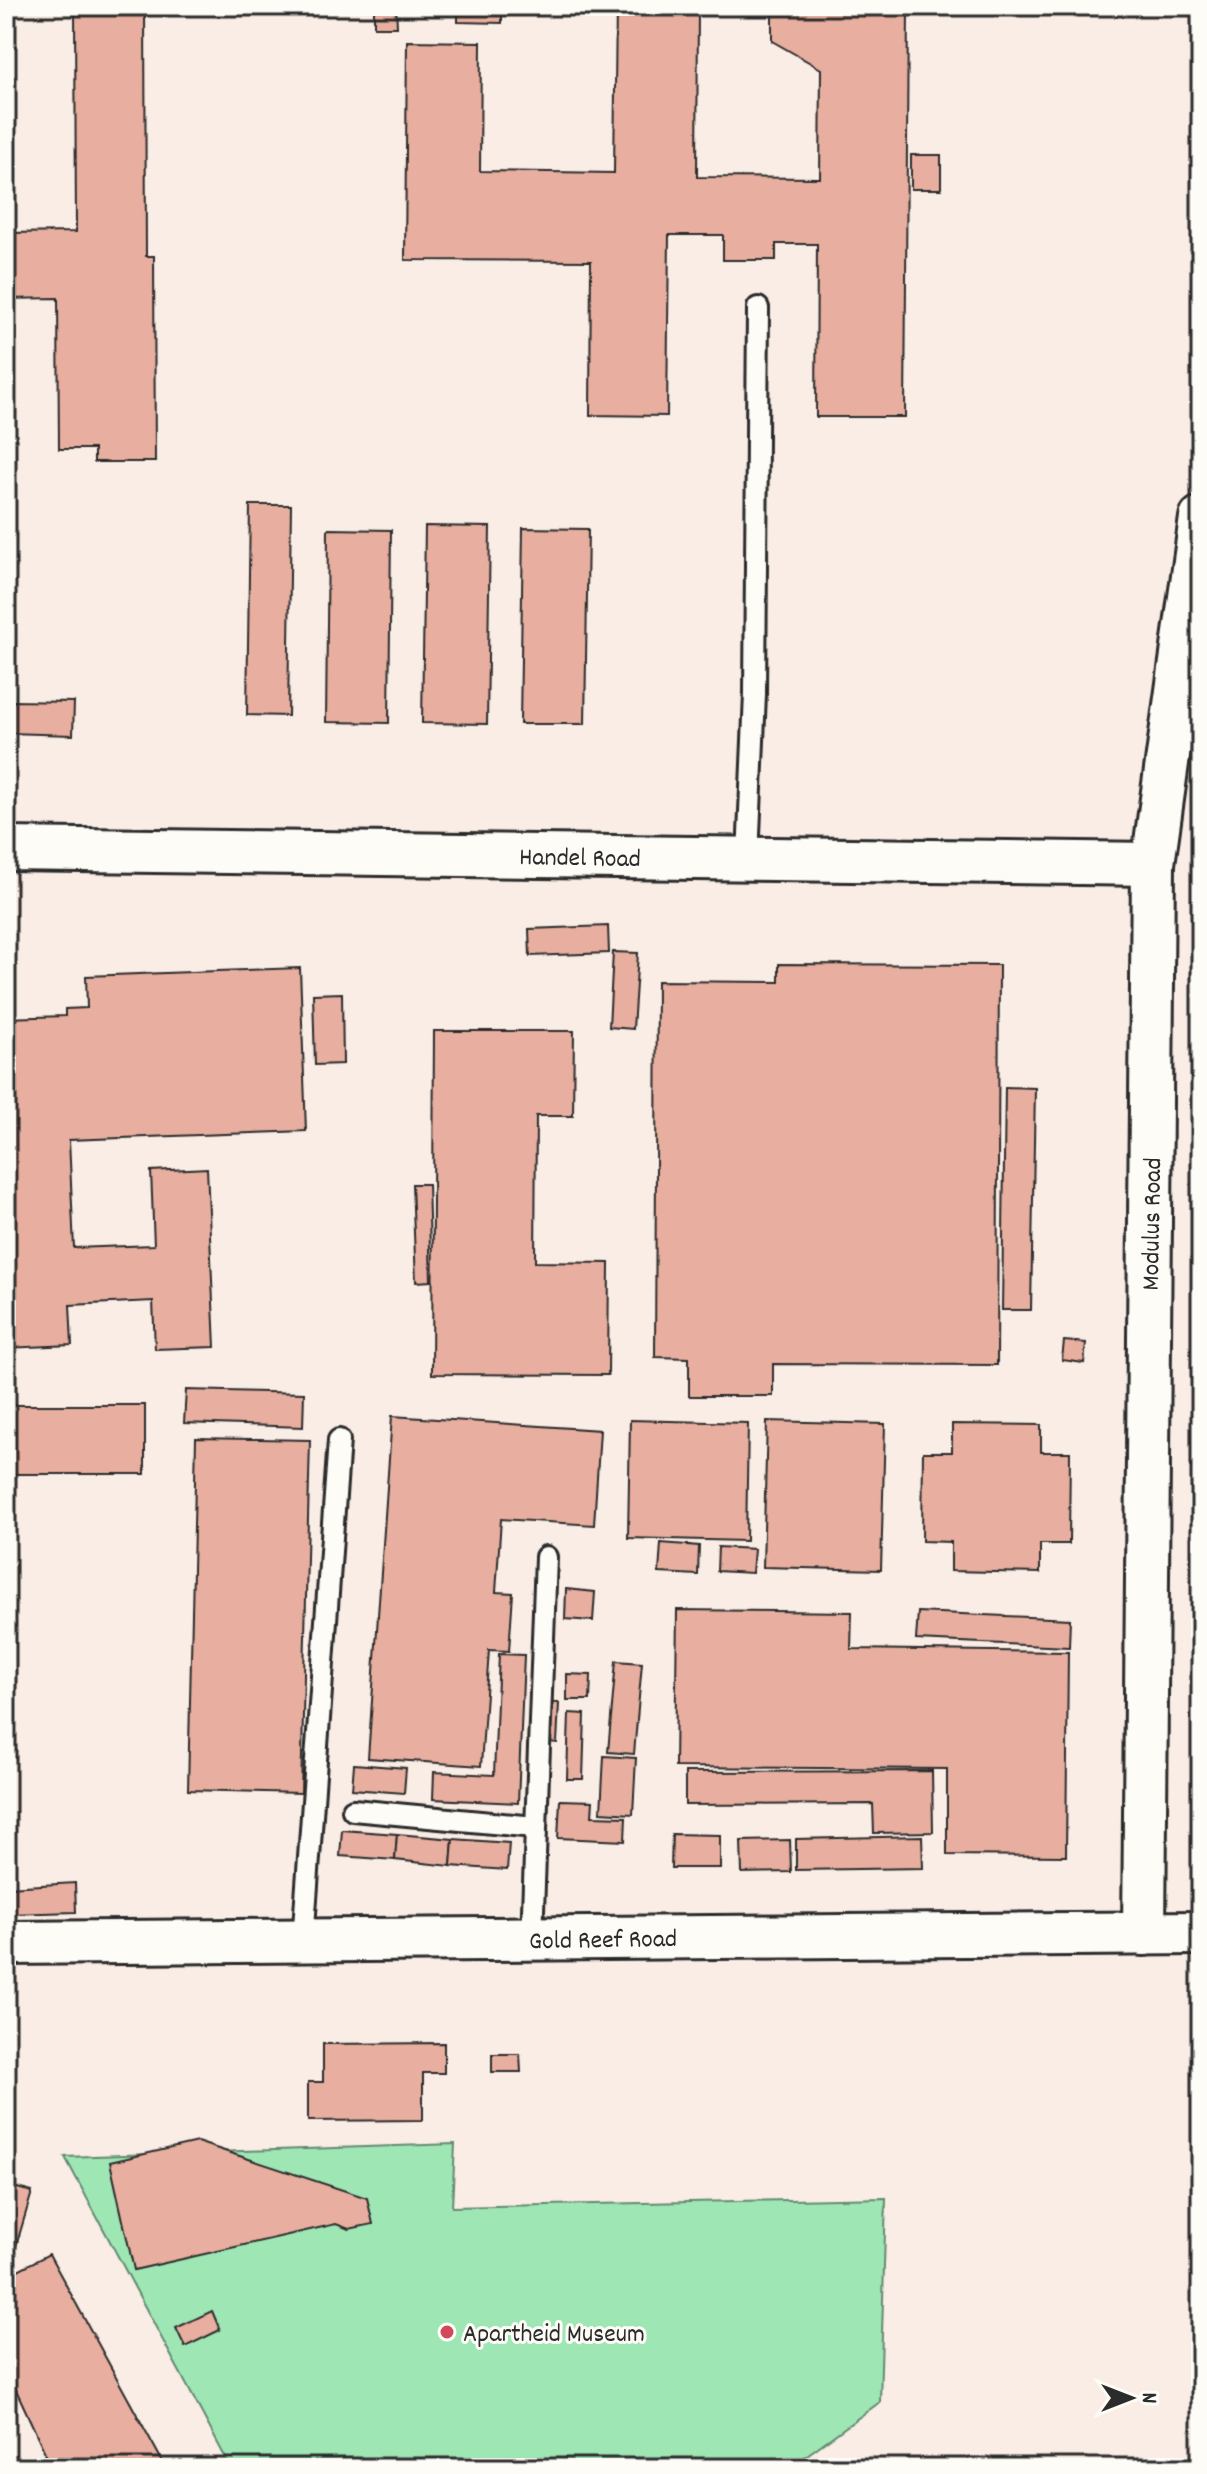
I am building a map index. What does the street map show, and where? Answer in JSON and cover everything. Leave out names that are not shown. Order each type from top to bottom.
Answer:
[{"type":"street","name":"Modulus Road","points":[[1144,1934],[1153,864],[1201,518]]},
{"type":"street","name":"Handel Road","points":[[6,849],[1153,864]]},
{"type":"street","name":"Gold Reef Road","points":[[6,1943],[1201,1933]]},
{"type":"lane","points":[[748,858],[755,694],[758,308]]},
{"type":"lane","points":[[303,1941],[339,1440]]},
{"type":"lane","points":[[532,1938],[546,1557]]},
{"type":"lane","points":[[353,1810],[535,1827]]},
{"type":"green space","points":[[455,2144],[452,2207],[886,2198],[880,2402],[789,2468],[231,2468],[65,2157]]},
{"type":"building","points":[[75,6],[145,6],[146,256],[154,256],[155,462],[94,462],[94,449],[59,449],[58,298],[6,299],[6,233],[76,232]]},
{"type":"building","points":[[374,6],[396,6],[397,27],[374,27]]},
{"type":"building","points":[[458,6],[502,6],[502,23],[458,22]]},
{"type":"building","points":[[616,6],[698,6],[697,177],[820,178],[821,69],[772,41],[772,6],[908,6],[905,417],[816,417],[817,244],[776,244],[776,260],[723,260],[723,235],[669,235],[667,416],[590,415],[591,261],[405,260],[407,41],[481,42],[480,171],[614,173]]},
{"type":"building","points":[[911,155],[941,155],[941,189],[911,189]]},
{"type":"building","points":[[250,505],[291,505],[288,716],[247,715]]},
{"type":"building","points":[[425,526],[490,527],[487,724],[422,723]]},
{"type":"building","points":[[523,528],[588,529],[585,724],[520,724]]},
{"type":"building","points":[[328,529],[391,530],[389,723],[326,722]]},
{"type":"building","points":[[10,701],[74,702],[73,735],[8,733]]},
{"type":"building","points":[[608,926],[609,953],[530,956],[529,929]]},
{"type":"building","points":[[613,952],[638,953],[633,1029],[609,1027]]},
{"type":"building","points":[[779,964],[999,965],[997,1365],[773,1364],[773,1396],[689,1396],[689,1358],[655,1357],[657,981],[779,982]]},
{"type":"building","points":[[300,968],[306,1131],[69,1140],[74,1248],[154,1245],[151,1171],[207,1168],[215,1347],[155,1349],[153,1301],[70,1305],[72,1345],[6,1348],[6,1018],[65,1016],[65,1009],[87,1008],[86,976]]},
{"type":"building","points":[[342,993],[343,1064],[315,1065],[313,994]]},
{"type":"building","points":[[434,1031],[574,1031],[573,1116],[536,1116],[535,1262],[609,1263],[608,1375],[432,1374]]},
{"type":"building","points":[[1005,1087],[1035,1088],[1031,1310],[1002,1310]]},
{"type":"building","points":[[412,1184],[428,1184],[431,1281],[416,1282]]},
{"type":"building","points":[[1064,1341],[1086,1343],[1084,1363],[1062,1360]]},
{"type":"building","points":[[186,1390],[304,1393],[303,1427],[184,1423]]},
{"type":"building","points":[[7,1405],[145,1405],[145,1474],[6,1474]]},
{"type":"building","points":[[392,1416],[600,1430],[594,1525],[501,1519],[496,1592],[513,1593],[509,1651],[489,1650],[481,1766],[368,1758]]},
{"type":"building","points":[[630,1420],[748,1423],[746,1541],[628,1538]]},
{"type":"building","points":[[767,1421],[885,1424],[881,1570],[763,1567]]},
{"type":"building","points":[[952,1424],[1041,1425],[1041,1452],[1070,1452],[1069,1544],[1040,1544],[1040,1573],[951,1571],[951,1542],[922,1541],[923,1452],[952,1452]]},
{"type":"building","points":[[196,1438],[310,1440],[301,1793],[188,1790]]},
{"type":"building","points":[[661,1543],[699,1546],[698,1575],[659,1573]]},
{"type":"building","points":[[718,1547],[754,1549],[752,1573],[717,1571]]},
{"type":"building","points":[[566,1589],[595,1592],[593,1621],[565,1619]]},
{"type":"building","points":[[677,1610],[852,1612],[851,1649],[1068,1652],[1066,1856],[947,1855],[947,1769],[675,1767]]},
{"type":"building","points":[[918,1612],[1070,1619],[1069,1647],[916,1640]]},
{"type":"building","points":[[499,1654],[524,1655],[518,1803],[433,1799],[434,1772],[494,1775]]},
{"type":"building","points":[[616,1661],[642,1663],[634,1754],[608,1752]]},
{"type":"building","points":[[567,1674],[591,1675],[590,1700],[567,1700]]},
{"type":"building","points":[[542,1702],[559,1703],[557,1743],[540,1741]]},
{"type":"building","points":[[569,1713],[585,1714],[583,1779],[567,1779]]},
{"type":"building","points":[[604,1756],[636,1758],[633,1814],[601,1812]]},
{"type":"building","points":[[354,1764],[406,1768],[404,1793],[352,1789]]},
{"type":"building","points":[[932,1771],[933,1832],[874,1833],[873,1804],[685,1805],[685,1772]]},
{"type":"building","points":[[560,1800],[593,1801],[592,1816],[626,1817],[625,1841],[558,1838]]},
{"type":"building","points":[[342,1830],[397,1834],[395,1860],[340,1856]]},
{"type":"building","points":[[397,1834],[453,1839],[451,1866],[395,1860]]},
{"type":"building","points":[[672,1834],[720,1835],[720,1868],[671,1868]]},
{"type":"building","points":[[922,1836],[923,1868],[796,1870],[796,1839]]},
{"type":"building","points":[[453,1839],[509,1843],[507,1870],[451,1866]]},
{"type":"building","points":[[790,1840],[791,1872],[742,1873],[741,1841]]},
{"type":"building","points":[[75,1883],[76,1912],[9,1914],[8,1887]]},
{"type":"building","points":[[444,2043],[444,2073],[423,2073],[423,2120],[308,2121],[308,2082],[323,2082],[323,2044]]},
{"type":"building","points":[[492,2054],[520,2054],[521,2072],[492,2072]]},
{"type":"building","points":[[197,2142],[367,2198],[373,2224],[349,2229],[336,2224],[134,2270],[110,2162]]},
{"type":"building","points":[[6,2185],[32,2192],[16,2246],[6,2243]]},
{"type":"building","points":[[49,2254],[166,2468],[52,2468],[6,2368],[6,2276]]},
{"type":"building","points":[[212,2311],[220,2330],[185,2347],[176,2328]]},
{"type":"place","name":"Apartheid Museum","points":[[447,2332]]}]
